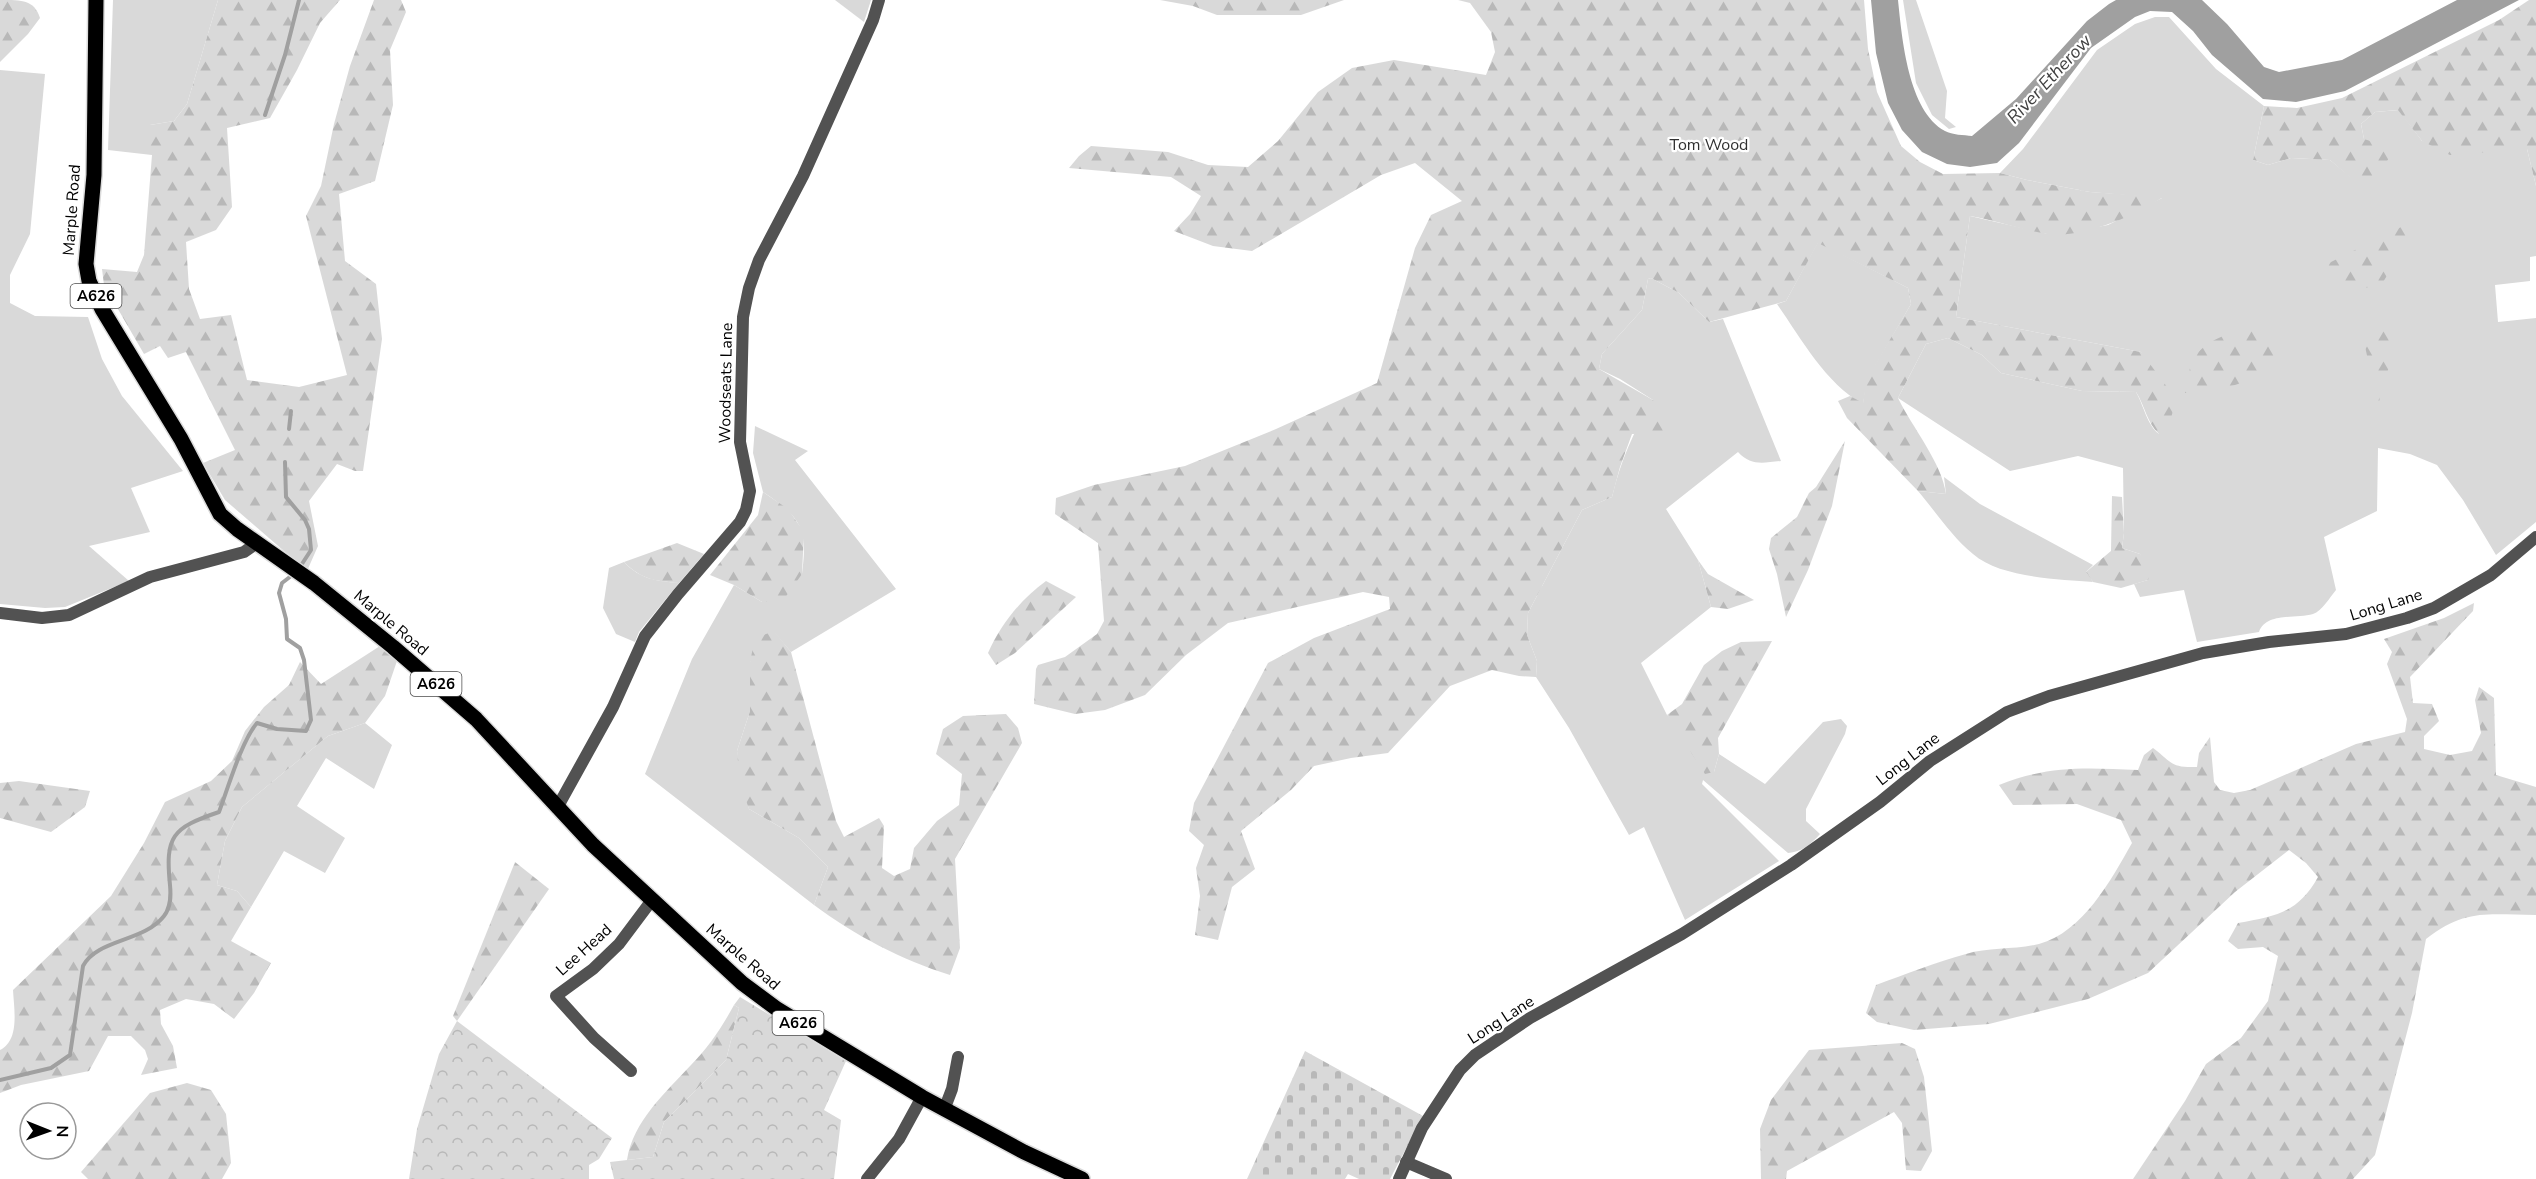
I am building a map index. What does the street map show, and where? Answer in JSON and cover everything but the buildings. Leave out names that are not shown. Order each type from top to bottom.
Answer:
[{"type":"main road","name":"Marple Road","points":[[96,0],[94,175],[86,264],[89,281],[102,309],[181,439],[213,505],[237,529],[303,575],[393,647],[476,719],[557,808],[742,983],[777,1010],[944,1110],[1023,1152],[1082,1179]]},
{"type":"street","name":"Woodseats Lane","points":[[557,808],[613,707],[645,636],[740,522],[746,510],[750,491],[740,442],[743,317],[749,288],[759,260],[803,176],[879,0]]},
{"type":"street","name":"Long Lane","points":[[1399,1179],[1422,1128],[1460,1070],[1493,1041],[1682,934],[1791,866],[1880,802],[1930,761],[2007,712],[2049,696],[2203,653],[2270,642],[2346,634],[2407,618],[2434,608],[2491,575],[2536,537]]},
{"type":"street","points":[[0,613],[42,618],[69,615],[150,577],[244,552],[256,543]]},
{"type":"street","name":"Lee Head","points":[[631,1071],[594,1038],[556,996],[593,969],[619,944],[652,900]]},
{"type":"street","points":[[944,1110],[952,1089],[958,1057]]},
{"type":"street","points":[[867,1179],[899,1139],[922,1097]]},
{"type":"street","points":[[1406,1162],[1446,1179]]},
{"type":"green space","points":[[0,0],[15,0],[31,4],[40,18],[28,34],[0,62]]},
{"type":"green space","points":[[113,0],[218,0],[187,104],[174,121],[150,125],[152,155],[108,150]]},
{"type":"green space","points":[[218,0],[340,0],[320,23],[270,118],[227,128],[232,207],[216,230],[186,242],[189,289],[200,319],[231,315],[247,380],[299,387],[347,375],[306,216],[321,186],[334,124],[350,66],[374,0],[401,0],[406,12],[390,50],[393,105],[375,181],[339,194],[345,261],[376,284],[382,339],[363,471],[355,471],[337,464],[309,501],[318,546],[307,571],[225,500],[203,463],[235,450],[186,352],[168,358],[160,346],[144,354],[104,285],[102,269],[137,272],[144,255],[152,155],[140,137],[150,125],[174,121],[187,104]]},
{"type":"green space","points":[[835,0],[871,0],[864,22]]},
{"type":"green space","points":[[1160,0],[1344,0],[1301,15],[1217,15],[1193,6]]},
{"type":"green space","name":"Tom Wood","points":[[1458,0],[1864,0],[1868,49],[1877,92],[1901,146],[1920,162],[1943,174],[2000,173],[2090,192],[2163,197],[2138,212],[2107,225],[2060,235],[2037,232],[1970,216],[1956,317],[2141,352],[2176,399],[2170,422],[2159,434],[2152,425],[2136,392],[2082,391],[2001,373],[1982,355],[1948,338],[1926,344],[1898,398],[1939,470],[1946,494],[1918,491],[1847,418],[1838,401],[1850,396],[1863,403],[1866,380],[1911,304],[1908,288],[1818,243],[1786,301],[1709,322],[1679,293],[1651,278],[1648,279],[1642,310],[1602,354],[1599,369],[1653,400],[1667,433],[1632,434],[1612,497],[1582,510],[1528,613],[1527,635],[1537,661],[1536,677],[1492,670],[1450,686],[1388,753],[1314,766],[1291,790],[1241,831],[1255,869],[1232,887],[1218,940],[1195,935],[1200,896],[1196,868],[1204,845],[1189,831],[1194,803],[1268,663],[1314,638],[1390,609],[1389,597],[1363,592],[1228,623],[1186,655],[1145,695],[1105,710],[1075,714],[1034,704],[1038,665],[1065,657],[1097,634],[1104,621],[1098,543],[1055,514],[1056,498],[1094,485],[1185,466],[1276,429],[1377,383],[1415,248],[1431,215],[1462,201],[1415,163],[1381,175],[1252,251],[1213,246],[1174,231],[1190,214],[1201,196],[1171,177],[1069,168],[1091,146],[1168,152],[1208,165],[1248,167],[1278,141],[1318,92],[1352,68],[1394,60],[1486,75],[1495,52],[1491,32],[1470,3]]},
{"type":"green space","points":[[1903,0],[1916,0],[1947,91],[1945,118],[1956,127],[1949,129],[1932,115],[1916,83]]},
{"type":"green space","points":[[2529,0],[2536,0],[2536,186],[2527,149],[2450,155],[2422,141],[2398,110],[2375,112],[2361,124],[2364,139],[2395,149],[2387,161],[2369,179],[2353,180],[2330,160],[2291,158],[2268,165],[2253,160],[2264,106],[2297,108],[2342,98],[2499,20]]},
{"type":"green space","points":[[2155,17],[2169,17],[2216,69],[2264,106],[2253,160],[2268,165],[2291,158],[2330,160],[2353,179],[2364,139],[2361,124],[2375,112],[2399,110],[2422,141],[2527,149],[2536,186],[2536,256],[2530,257],[2530,281],[2495,285],[2498,322],[2536,318],[2536,522],[2496,555],[2463,500],[2437,465],[2410,454],[2378,448],[2377,511],[2324,537],[2336,590],[2323,607],[2313,614],[2282,617],[2268,621],[2259,632],[2197,642],[2184,590],[2140,597],[2134,584],[2148,580],[2140,554],[2122,548],[2124,533],[2123,468],[2078,456],[2010,471],[1898,398],[1926,344],[1948,338],[1982,355],[2001,373],[2082,391],[2136,392],[2149,420],[2159,434],[2141,352],[1956,317],[1970,216],[2048,234],[2071,232],[2108,225],[2162,198],[2090,192],[2000,173],[2023,149],[2097,50],[2135,24]]},
{"type":"green space","points":[[0,70],[45,74],[30,234],[10,275],[10,303],[35,316],[88,317],[102,359],[122,396],[183,471],[131,488],[150,532],[89,546],[129,581],[65,607],[45,608],[0,604]]},
{"type":"green space","points":[[2405,225],[2415,225],[2415,231],[2383,282],[2351,290],[2336,286],[2321,267]]},
{"type":"green space","points":[[1818,242],[1908,288],[1911,304],[1867,380],[1863,404],[1849,395],[1825,372],[1777,304],[1786,301]]},
{"type":"green space","points":[[1651,278],[1679,293],[1709,322],[1723,319],[1781,461],[1752,462],[1738,452],[1666,509],[1698,560],[1711,607],[1641,663],[1667,715],[1714,772],[1719,754],[1765,784],[1823,722],[1841,719],[1847,726],[1806,809],[1806,821],[1820,834],[1798,851],[1788,853],[1703,780],[1702,784],[1779,861],[1685,920],[1644,827],[1629,835],[1569,728],[1536,677],[1537,661],[1527,635],[1528,613],[1582,510],[1612,497],[1628,447],[1653,400],[1599,369],[1602,354],[1642,310],[1648,279]]},
{"type":"green space","points":[[2238,329],[2254,331],[2264,336],[2279,361],[2247,381],[2223,388],[2185,393],[2192,358],[2208,343]]},
{"type":"green space","points":[[2373,329],[2396,333],[2399,344],[2380,389],[2379,411],[2363,337]]},
{"type":"green space","points":[[755,426],[808,451],[795,460],[896,589],[791,652],[774,632],[750,662],[750,711],[737,751],[749,809],[799,838],[828,867],[814,905],[645,774],[692,659],[734,585],[762,602],[802,574],[804,545],[799,525],[786,509],[763,492],[753,453]]},
{"type":"green space","points":[[1845,441],[1832,506],[1808,570],[1786,617],[1769,549],[1771,538],[1797,517],[1809,493],[1816,487]]},
{"type":"green space","points":[[1944,477],[1980,504],[2093,565],[2086,572],[2093,582],[2014,573],[1985,562],[1973,554],[1951,532],[1918,491],[1946,494]]},
{"type":"green space","points":[[763,492],[788,509],[804,532],[802,574],[782,602],[762,602],[734,585],[710,575],[758,515]]},
{"type":"green space","points":[[2112,496],[2122,497],[2124,533],[2122,548],[2140,554],[2151,569],[2148,580],[2121,588],[2093,582],[2086,572],[2111,551]]},
{"type":"green space","points":[[677,543],[704,554],[679,583],[643,576],[624,562]]},
{"type":"green space","points":[[1698,560],[1708,574],[1754,600],[1728,609],[1711,607]]},
{"type":"green space","points":[[624,562],[642,576],[679,583],[639,632],[635,642],[616,634],[603,608],[609,568]]},
{"type":"green space","points":[[1046,581],[1076,597],[1015,653],[996,665],[988,653],[999,632],[1020,604]]},
{"type":"green space","points":[[2474,603],[2473,611],[2410,677],[2413,703],[2432,704],[2439,721],[2424,736],[2424,749],[2450,755],[2472,751],[2481,733],[2475,700],[2479,687],[2494,698],[2496,775],[2536,787],[2536,915],[2478,915],[2453,922],[2426,939],[2412,1013],[2375,1155],[2353,1179],[2133,1179],[2185,1101],[2206,1064],[2241,1038],[2268,1001],[2278,956],[2263,947],[2238,949],[2228,941],[2238,923],[2285,911],[2294,906],[2310,889],[2318,877],[2306,863],[2289,850],[2235,892],[2148,973],[2088,999],[1989,1024],[1914,1030],[1877,1022],[1866,1013],[1876,985],[1966,954],[2030,946],[2055,938],[2082,917],[2094,903],[2132,843],[2121,820],[2077,804],[2013,805],[1999,785],[2035,774],[2068,769],[2138,770],[2144,755],[2153,748],[2176,765],[2197,767],[2199,753],[2210,737],[2214,782],[2220,790],[2234,793],[2250,790],[2356,744],[2405,732],[2407,719],[2387,664],[2392,652],[2384,639],[2444,618]]},
{"type":"green space","points":[[774,631],[791,652],[836,821],[844,837],[879,818],[884,826],[882,868],[894,876],[910,869],[914,848],[937,821],[959,805],[962,774],[936,754],[943,729],[963,716],[1006,714],[1018,728],[1022,743],[955,859],[960,948],[950,975],[879,946],[814,905],[828,867],[799,838],[749,809],[740,783],[737,751],[750,711],[750,662],[755,638]]},
{"type":"green space","points":[[1772,641],[1718,738],[1719,754],[1714,772],[1705,774],[1667,715],[1682,704],[1704,665],[1722,651],[1741,642]]},
{"type":"green space","points":[[380,646],[397,661],[385,696],[365,723],[328,736],[242,807],[225,841],[217,885],[237,891],[251,907],[231,941],[271,963],[254,993],[234,1019],[214,1004],[186,999],[160,1010],[161,1024],[173,1046],[177,1068],[141,1075],[148,1059],[145,1050],[131,1036],[108,1036],[89,1071],[21,1085],[0,1093],[0,1050],[11,1039],[13,1032],[15,1015],[13,990],[111,896],[144,843],[165,802],[211,781],[232,761],[245,731],[264,707],[289,685],[300,662],[321,684]]},
{"type":"green space","points":[[365,723],[392,745],[374,789],[326,758],[297,806],[345,838],[325,873],[284,851],[251,907],[237,891],[217,885],[225,841],[242,807],[328,736]]},
{"type":"green space","points":[[19,781],[90,791],[85,807],[51,832],[0,818],[0,783]]},
{"type":"green space","points":[[515,862],[549,889],[457,1021],[453,1016]]},
{"type":"green space","points":[[740,997],[846,1061],[824,1110],[841,1120],[834,1179],[614,1179],[610,1162],[653,1157],[664,1122],[726,1060],[739,1008],[734,1005]]},
{"type":"green space","points":[[734,1005],[739,1008],[726,1060],[664,1122],[653,1157],[627,1160],[630,1146],[643,1120],[698,1058],[720,1029]]},
{"type":"green space","points":[[457,1021],[612,1138],[599,1159],[589,1165],[589,1179],[409,1179],[417,1129],[439,1054]]},
{"type":"green space","points":[[1902,1043],[1915,1049],[1924,1077],[1932,1151],[1921,1171],[1906,1170],[1902,1123],[1894,1112],[1787,1171],[1786,1179],[1761,1179],[1760,1129],[1771,1100],[1809,1050]]},
{"type":"green space","points":[[1305,1051],[1423,1116],[1390,1179],[1359,1179],[1348,1174],[1345,1179],[1247,1179]]},
{"type":"green space","points":[[187,1083],[211,1090],[226,1114],[231,1163],[222,1179],[88,1179],[81,1172],[150,1093]]},
{"type":"water","name":"River Etherow","points":[[1871,0],[1898,0],[1909,72],[1915,91],[1933,121],[1945,131],[1972,136],[2016,99],[2087,21],[2116,0],[2202,0],[2227,24],[2264,67],[2279,72],[2342,60],[2457,0],[2519,0],[2345,91],[2296,102],[2263,99],[2212,55],[2193,31],[2172,12],[2150,11],[2135,17],[2091,48],[2019,143],[1997,163],[1970,167],[1947,164],[1922,152],[1902,130],[1888,103],[1876,53]]},
{"type":"waterway","points":[[265,115],[285,55],[299,0]]},
{"type":"waterway","points":[[289,429],[291,411]]},
{"type":"waterway","points":[[285,462],[286,497],[305,520],[309,529],[311,550],[300,567]]},
{"type":"waterway","points":[[0,1080],[51,1068],[70,1055],[83,966],[99,950],[145,931],[164,916],[170,897],[169,855],[175,836],[191,823],[219,812],[241,752],[257,723],[277,729],[306,731],[311,720],[304,660],[300,648],[287,639],[286,619],[279,593],[282,583],[295,573]]}]
